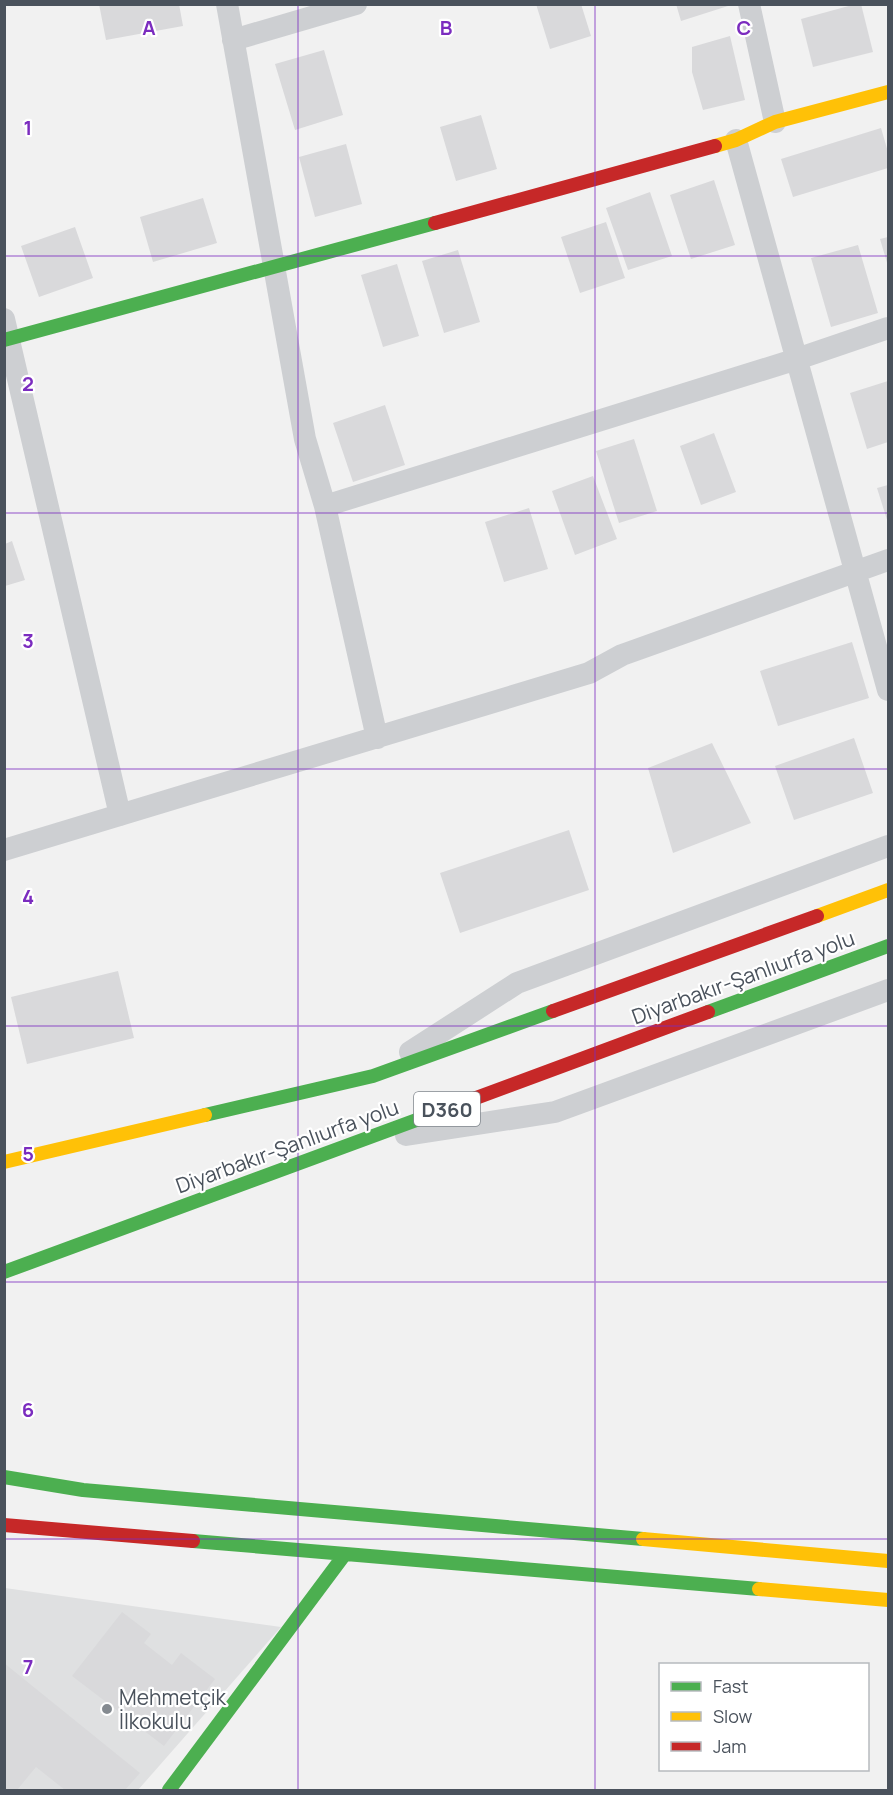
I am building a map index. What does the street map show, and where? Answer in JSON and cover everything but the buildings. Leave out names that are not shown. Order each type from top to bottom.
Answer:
[{"type":"main road","points":[[6,332],[95,317],[736,140],[775,122],[888,92]]},
{"type":"main road","name":"Diyarbakır-Şanlıurfa yolu","points":[[4,1162],[373,1076],[888,891]]},
{"type":"main road","name":"Diyarbakır-Şanlıurfa yolu","points":[[4,1272],[888,946]]},
{"type":"main road","points":[[4,1477],[83,1490],[888,1561]]},
{"type":"main road","points":[[4,1525],[888,1600]]},
{"type":"main road","points":[[169,1791],[345,1554]]},
{"type":"street","points":[[227,4],[276,266],[305,439],[325,506],[377,738]]},
{"type":"street","points":[[233,40],[357,4]]},
{"type":"street","points":[[749,4],[775,122]]},
{"type":"street","points":[[736,140],[888,690]]},
{"type":"street","points":[[325,506],[797,359],[888,328]]},
{"type":"street","points":[[6,332],[120,815]]},
{"type":"street","points":[[4,850],[589,673],[622,655],[888,560]]},
{"type":"street","points":[[373,1076],[517,983],[888,846]]},
{"type":"street","points":[[356,1143],[555,1112],[888,990]]},
{"type":"shaded area","name":"Mehmetçik İlkokulu","points":[[5,1588],[281,1627],[138,1790],[5,1790]]},
{"type":"traffic: fast","points":[[4,340],[435,223]]},
{"type":"traffic: fast","points":[[708,1012],[888,946]]},
{"type":"traffic: fast","points":[[205,1115],[373,1076],[553,1011]]},
{"type":"traffic: fast","points":[[4,1272],[430,1115]]},
{"type":"traffic: fast","points":[[4,1477],[83,1490],[643,1539]]},
{"type":"traffic: fast","points":[[193,1541],[759,1589]]},
{"type":"traffic: fast","points":[[169,1790],[345,1554]]},
{"type":"traffic: slow","points":[[715,146],[736,140],[775,122],[888,92]]},
{"type":"traffic: slow","points":[[817,916],[888,890]]},
{"type":"traffic: slow","points":[[4,1162],[205,1115]]},
{"type":"traffic: slow","points":[[643,1539],[888,1561]]},
{"type":"traffic: slow","points":[[759,1589],[888,1600]]},
{"type":"traffic: jam","points":[[435,223],[715,146]]},
{"type":"traffic: jam","points":[[553,1011],[817,916]]},
{"type":"traffic: jam","points":[[430,1115],[708,1012]]},
{"type":"traffic: jam","points":[[4,1525],[193,1541]]},
{"type":"place","name":"Mehmetçik İlkokulu","points":[[107,1709]]}]
